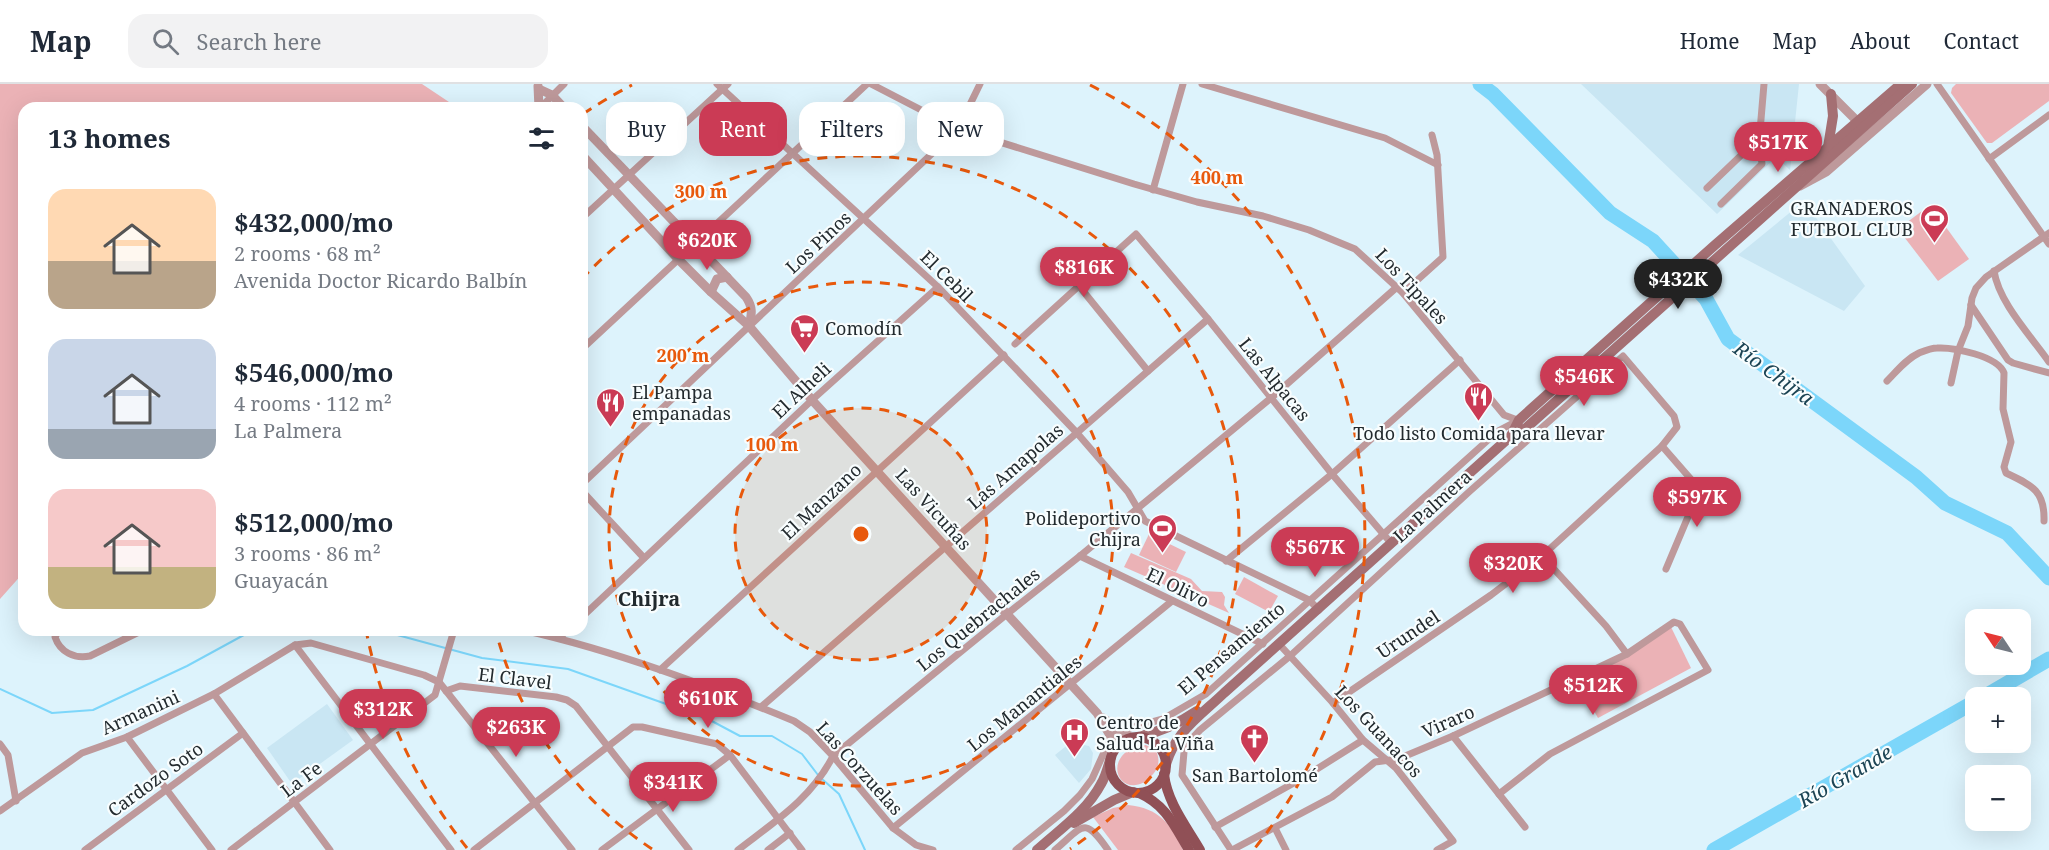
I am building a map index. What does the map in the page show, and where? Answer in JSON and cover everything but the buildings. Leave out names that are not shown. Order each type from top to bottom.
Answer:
[{"type":"main road","points":[[1038,850],[1081,819],[1114,800],[1154,787],[1164,771],[1169,752],[1180,734],[1523,424],[1616,348],[1827,148],[1864,128],[1901,84]]},
{"type":"main road","points":[[1718,249],[1795,187],[1912,84]]},
{"type":"main road","points":[[1827,148],[1833,116],[1831,94]]},
{"type":"main road","points":[[1038,850],[1093,797],[1101,784],[1113,753],[1122,742],[1157,732],[1183,721],[1224,693]]},
{"type":"main road","points":[[1134,737],[1155,743],[1161,750],[1165,758],[1165,787],[1200,850]]},
{"type":"main road","points":[[1113,753],[1110,766],[1116,782],[1122,788],[1136,792],[1160,805],[1189,850]]},
{"type":"street","points":[[546,102],[564,84]]},
{"type":"street","points":[[588,343],[869,84]]},
{"type":"street","name":"Los Tipales","points":[[869,84],[917,108]]},
{"type":"street","name":"Los Pinos","points":[[971,102],[980,84]]},
{"type":"street","points":[[1153,190],[1183,84]]},
{"type":"street","points":[[1202,84],[1386,138],[1438,165]]},
{"type":"street","points":[[1707,188],[1756,140],[1760,131],[1764,84]]},
{"type":"street","points":[[1820,84],[1864,128],[1927,84]]},
{"type":"street","points":[[1937,84],[1989,159],[2047,235],[2049,244]]},
{"type":"street","points":[[588,212],[722,86]]},
{"type":"street","name":"El Cebil","points":[[722,86],[938,287],[1077,433],[1128,492],[1145,521],[1309,600],[1319,609]]},
{"type":"street","points":[[538,87],[552,95],[558,102]]},
{"type":"street","points":[[538,87],[539,102]]},
{"type":"street","points":[[1989,159],[2049,115]]},
{"type":"street","points":[[588,132],[751,304],[749,326]]},
{"type":"street","points":[[1432,135],[1438,165]]},
{"type":"street","name":"Los Tipales","points":[[1004,143],[1153,190],[1263,216],[1341,242],[1364,256],[1400,290],[1504,415],[1523,424]]},
{"type":"street","points":[[1721,204],[1762,164],[1761,155],[1751,146]]},
{"type":"street","name":"Los Pinos","points":[[588,478],[930,156]]},
{"type":"street","name":"Las Vicuñas","points":[[588,162],[678,260],[749,326],[812,400],[1115,734],[1134,737]]},
{"type":"street","name":"Los Quebrachales","points":[[738,850],[803,799],[828,767],[833,756],[1443,257],[1438,165]]},
{"type":"street","name":"Las Alpacas","points":[[1079,286],[1136,234],[1391,543]]},
{"type":"street","points":[[1951,383],[1977,288],[1994,271],[2047,235]]},
{"type":"street","points":[[1994,271],[1996,282],[2004,298],[2049,362]]},
{"type":"street","points":[[711,292],[717,279],[727,277]]},
{"type":"street","points":[[1015,344],[1079,286],[1148,371]]},
{"type":"street","name":"El Alheli","points":[[588,611],[812,400],[938,287]]},
{"type":"street","points":[[1971,305],[2008,360],[2049,373]]},
{"type":"street","name":"Las Amapolas","points":[[761,707],[1208,319]]},
{"type":"street","name":"Urundel","points":[[1333,703],[1491,595],[1542,556],[1662,446],[1677,427],[1674,416],[1616,348]]},
{"type":"street","name":"La Palmera","points":[[1215,827],[1182,775],[1187,744],[1200,730],[1290,656],[1470,491],[1616,348]]},
{"type":"street","points":[[1887,381],[1909,358],[1920,352],[1937,348],[1971,352],[1995,362],[2003,369]]},
{"type":"street","name":"El Manzano","points":[[660,670],[1004,355]]},
{"type":"street","points":[[1226,561],[1332,474],[1460,360]]},
{"type":"street","points":[[2008,360],[2003,369],[2003,409],[2011,442],[2004,467],[2006,473],[2025,482],[2038,492],[2045,506],[2044,521]]},
{"type":"street","name":"El Pensamiento","points":[[1115,734],[1163,719],[1206,694],[1498,431],[1523,424]]},
{"type":"street","points":[[1662,446],[1696,485],[1698,493],[1666,569]]},
{"type":"street","points":[[1460,481],[1470,491]]},
{"type":"street","points":[[588,497],[644,558]]},
{"type":"street","name":"El Olivo","points":[[1080,556],[1263,644]]},
{"type":"street","points":[[1542,556],[1606,626],[1627,654]]},
{"type":"street","points":[[1342,588],[1352,598]]},
{"type":"street","name":"Los Manantiales","points":[[893,828],[1172,601]]},
{"type":"street","name":"Viraro","points":[[1231,850],[1332,797],[1375,762],[1398,759],[1453,736],[1627,654],[1674,622],[1680,624],[1708,670],[1550,754],[1499,794]]},
{"type":"street","points":[[56,636],[58,646],[73,656],[81,658],[90,656],[131,636]]},
{"type":"street","name":"La Fe","points":[[231,850],[435,695],[452,636]]},
{"type":"street","name":"Las Corzuelas","points":[[550,636],[660,670],[794,721],[810,732],[833,756],[893,828],[916,845],[933,850]]},
{"type":"street","points":[[295,645],[311,643],[424,675],[439,682],[572,850]]},
{"type":"street","name":"Los Guanacos","points":[[1279,644],[1363,740],[1396,768],[1453,841],[1437,850]]},
{"type":"street","points":[[295,645],[451,850]]},
{"type":"street","name":"Armanini","points":[[0,811],[82,753],[127,737],[214,694],[295,645]]},
{"type":"street","name":"El Clavel","points":[[446,691],[460,686],[567,700],[576,706],[688,850]]},
{"type":"street","points":[[214,694],[330,850]]},
{"type":"street","points":[[474,850],[633,727],[717,744],[730,755],[802,850]]},
{"type":"street","name":"Cardozo Soto","points":[[85,850],[243,733]]},
{"type":"street","points":[[1113,753],[1115,734]]},
{"type":"street","points":[[1016,850],[1065,812],[1080,795],[1092,779],[1115,734]]},
{"type":"street","points":[[1453,736],[1525,827]]},
{"type":"street","points":[[127,737],[212,850]]},
{"type":"street","points":[[1231,850],[1215,827],[1363,740]]},
{"type":"street","points":[[0,744],[8,755],[16,801]]},
{"type":"street","points":[[602,850],[730,755]]},
{"type":"street","points":[[1056,850],[1078,830],[1085,827],[1091,828],[1108,850]]},
{"type":"street","points":[[1275,828],[1286,850]]},
{"type":"street","points":[[768,850],[790,833]]},
{"type":"shaded area","points":[[0,84],[422,84],[449,102],[18,102],[18,579],[0,599]]},
{"type":"shaded area","points":[[1581,84],[1799,84],[1790,170],[1776,157],[1717,214]]},
{"type":"shaded area","points":[[1956,84],[2049,84],[2049,101],[1992,143],[1987,143],[1951,93]]},
{"type":"shaded area","points":[[1804,201],[1865,286],[1844,311],[1738,255]]},
{"type":"shaded area","name":"GRANADEROS FUTBOL CLUB","points":[[1930,205],[1969,259],[1938,281],[1898,229]]},
{"type":"shaded area","name":"Polideportivo Chijra","points":[[1149,534],[1186,552],[1176,572],[1139,555]]},
{"type":"shaded area","points":[[1131,553],[1191,579],[1202,591],[1222,592],[1225,597],[1224,605],[1229,613],[1124,567]]},
{"type":"shaded area","points":[[1244,577],[1278,596],[1269,612],[1235,594]]},
{"type":"shaded area","points":[[1671,627],[1691,668],[1598,718],[1575,678]]},
{"type":"shaded area","points":[[327,704],[353,740],[292,784],[267,748]]},
{"type":"shaded area","name":"Centro de Salud La Viña","points":[[1075,734],[1084,745],[1089,746],[1093,753],[1091,769],[1079,783],[1055,755],[1070,743],[1068,740]]},
{"type":"shaded area","points":[[1139,745],[1146,745],[1156,751],[1158,763],[1154,773],[1144,782],[1134,785],[1120,778],[1117,770],[1119,761],[1126,752]]},
{"type":"shaded area","points":[[1128,805],[1148,810],[1163,819],[1174,832],[1183,850],[1118,850],[1093,817],[1113,808]]},
{"type":"waterway","name":"Río Chijra","points":[[1480,84],[1493,94],[1610,213],[1653,241],[1706,299],[1728,339],[1916,477],[1945,503],[2007,533],[2049,578]]},
{"type":"waterway","points":[[0,689],[52,713],[93,710],[187,666],[242,636]]},
{"type":"waterway","points":[[401,636],[482,658],[568,669],[708,719],[740,736],[772,736],[802,754],[818,775]]},
{"type":"waterway","name":"Río Grande","points":[[2001,687],[2049,659]]},
{"type":"waterway","name":"Río Grande","points":[[1714,850],[1965,707]]},
{"type":"waterway","points":[[822,779],[839,794],[865,850]]},
{"type":"place","name":"GRANADEROS FUTBOL CLUB","points":[[1934,244]]},
{"type":"place","name":"Comodín","points":[[804,354]]},
{"type":"place","name":"Todo listo Comida para llevar","points":[[1479,422]]},
{"type":"place","name":"El Pampa empanadas","points":[[611,428]]},
{"type":"place","name":"Polideportivo Chijra","points":[[1162,554]]},
{"type":"place","name":"Centro de Salud La Viña","points":[[1075,758]]},
{"type":"place","name":"San Bartolomé","points":[[1255,764]]},
{"type":"district","name":"Chijra","points":[[649,598]]}]
